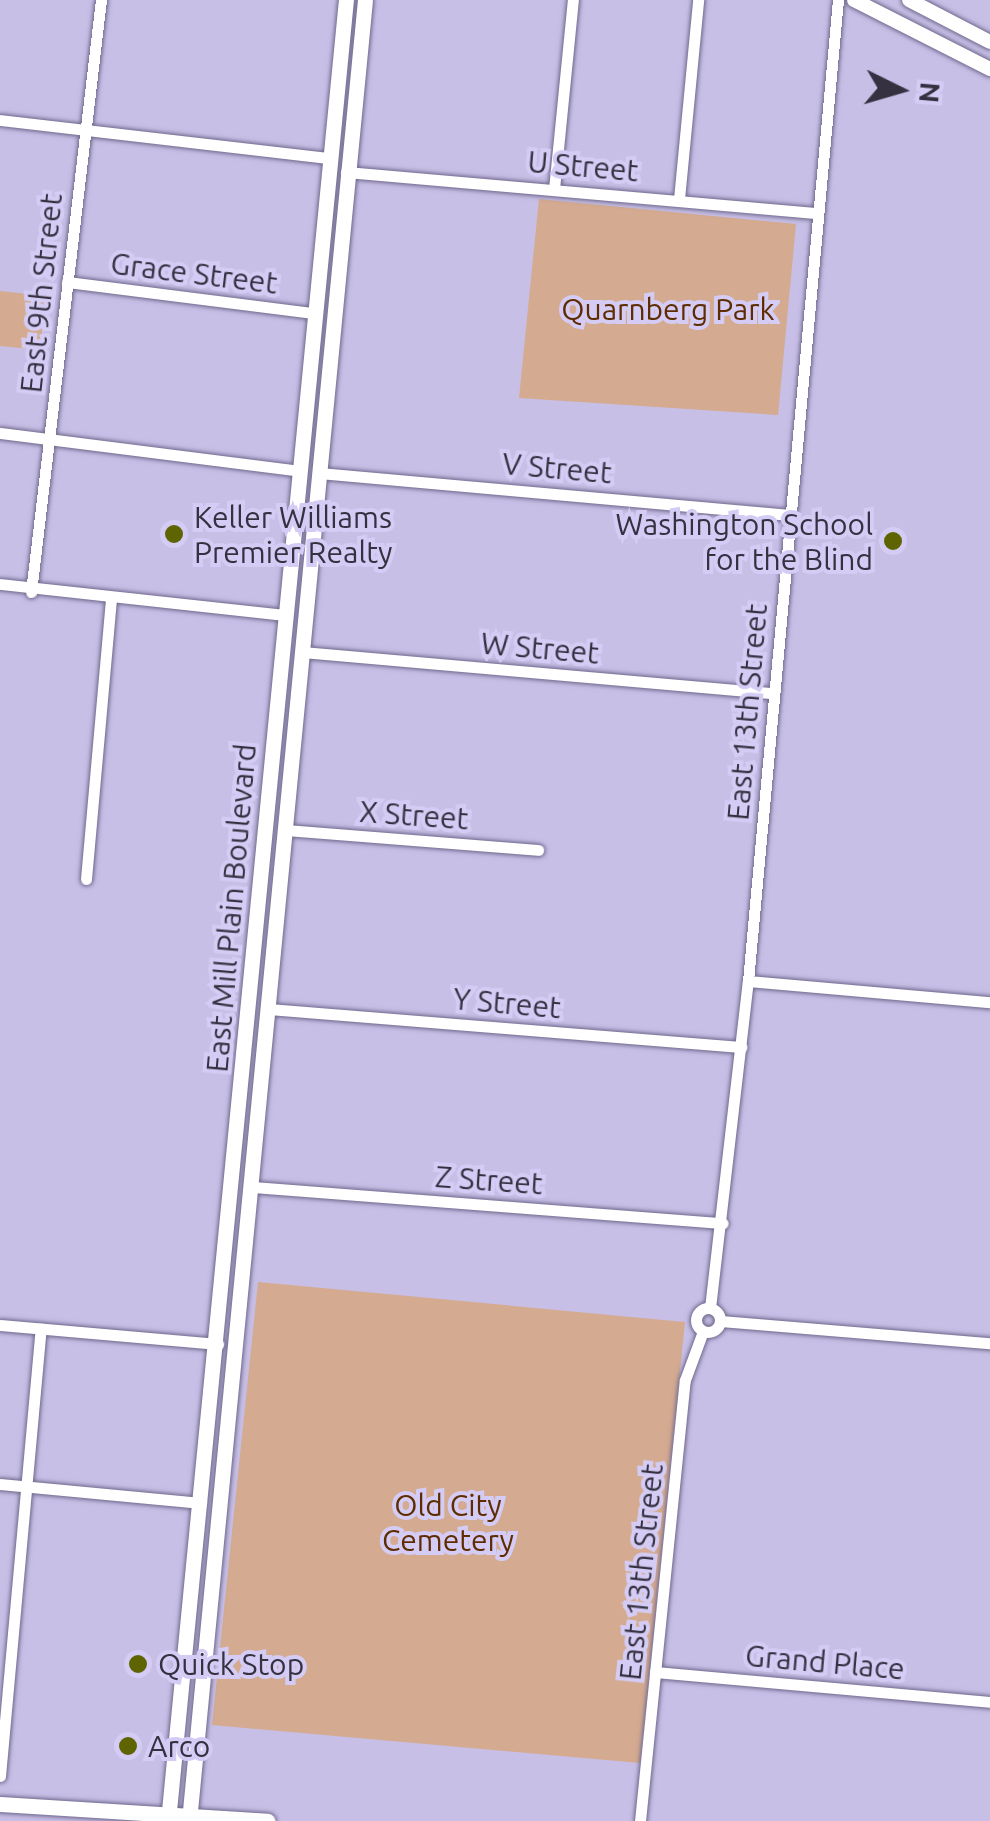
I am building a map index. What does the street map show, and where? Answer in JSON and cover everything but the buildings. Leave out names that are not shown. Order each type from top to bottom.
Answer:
[{"type":"main road","name":"East Mill Plain Boulevard","points":[[168,1817],[218,1344],[346,0]]},
{"type":"main road","name":"East Mill Plain Boulevard","points":[[190,1818],[365,0]]},
{"type":"main road","points":[[0,1804],[266,1821]]},
{"type":"street","name":"East 9th Street","points":[[31,592],[101,0]]},
{"type":"street","points":[[554,189],[574,0]]},
{"type":"street","points":[[679,200],[698,0]]},
{"type":"street","name":"East 13th Street","points":[[640,1821],[686,1380],[703,1331],[696,1316],[710,1308],[723,1223],[838,0]]},
{"type":"street","points":[[854,0],[990,69]]},
{"type":"street","points":[[909,0],[990,42]]},
{"type":"street","points":[[0,120],[329,158]]},
{"type":"street","name":"U Street","points":[[346,172],[816,213]]},
{"type":"street","name":"Grace Street","points":[[67,282],[314,313]]},
{"type":"street","points":[[0,433],[300,472]]},
{"type":"street","name":"V Street","points":[[318,474],[790,515]]},
{"type":"street","points":[[0,584],[31,592],[286,615]]},
{"type":"street","points":[[86,879],[111,599]]},
{"type":"street","name":"W Street","points":[[302,652],[774,693]]},
{"type":"street","name":"X Street","points":[[285,830],[538,850]]},
{"type":"street","points":[[748,981],[990,1002]]},
{"type":"street","name":"Y Street","points":[[268,1009],[741,1047]]},
{"type":"street","name":"Z Street","points":[[252,1186],[723,1223]]},
{"type":"street","points":[[710,1308],[720,1321],[990,1343]]},
{"type":"street","points":[[703,1331],[713,1331],[720,1321]]},
{"type":"street","points":[[0,1325],[218,1344]]},
{"type":"street","points":[[0,1776],[41,1329]]},
{"type":"street","points":[[0,1484],[200,1503]]},
{"type":"street","name":"Grand Place","points":[[655,1672],[990,1702]]},
{"type":"green space","name":"Quarnberg Park","points":[[539,199],[796,224],[778,415],[519,398]]},
{"type":"green space","points":[[0,291],[46,296],[40,350],[0,346]]},
{"type":"green space","name":"Old City Cemetery","points":[[258,1282],[685,1322],[640,1763],[212,1725]]},
{"type":"place","name":"Keller Williams Premier Realty","points":[[174,534]]},
{"type":"place","name":"Washington School for the Blind","points":[[893,541]]},
{"type":"place","name":"Quick Stop","points":[[138,1664]]},
{"type":"place","name":"Arco","points":[[128,1746]]}]
